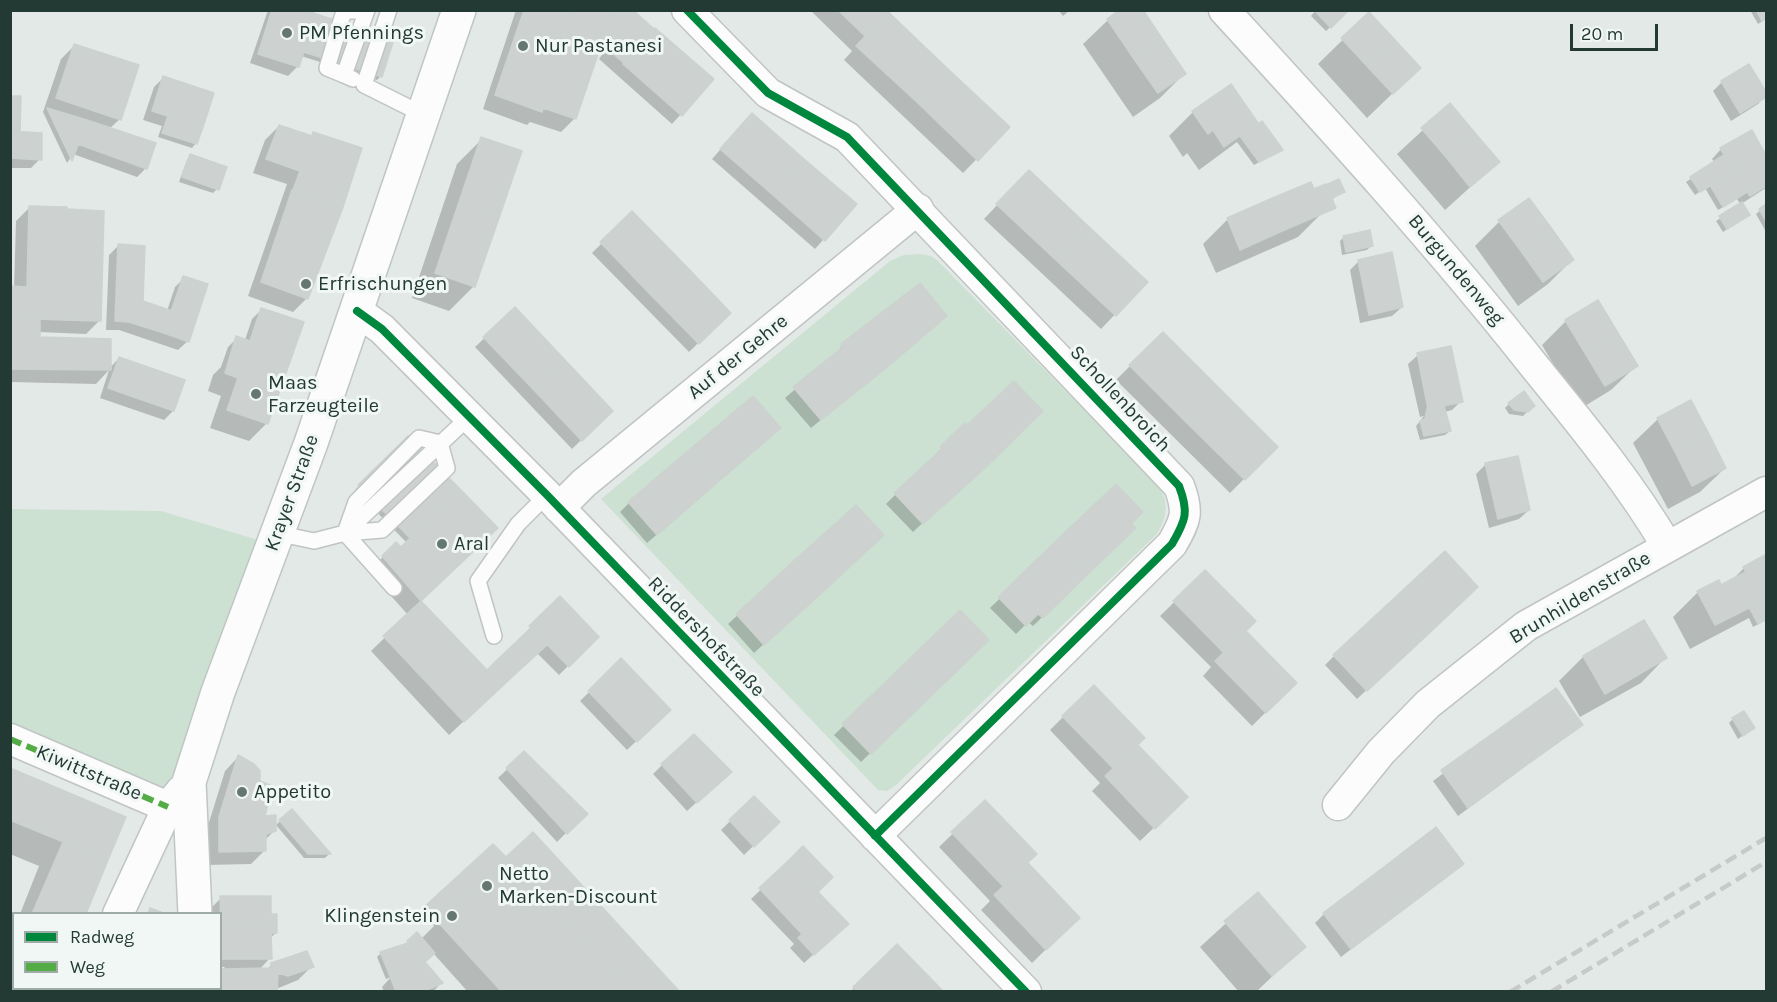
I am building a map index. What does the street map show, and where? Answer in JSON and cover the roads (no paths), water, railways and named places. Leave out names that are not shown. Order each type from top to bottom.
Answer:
[{"type":"main road","name":"Krayer Straße","points":[[195,912],[178,795],[311,443],[459,10]]},
{"type":"street","name":"Schollenbroich","points":[[687,10],[768,93],[847,137],[918,209],[1179,486],[1187,505],[1181,528],[1172,544],[875,836]]},
{"type":"street","name":"Burgundenweg","points":[[1241,17],[1487,304],[1610,461],[1667,546]]},
{"type":"street","name":"Auf der Gehre","points":[[553,501],[585,483],[918,209]]},
{"type":"street","name":"Riddershofstraße","points":[[357,311],[382,329],[553,501],[1026,992]]},
{"type":"street","name":"Brunhildenstraße","points":[[1338,806],[1381,752],[1428,704],[1526,626],[1767,492]]},
{"type":"street","name":"Kiwittstraße","points":[[10,739],[178,795]]},
{"type":"street","points":[[119,912],[178,795]]},
{"type":"lane","points":[[364,85],[389,10]]},
{"type":"lane","points":[[366,11],[344,75],[424,115]]},
{"type":"lane","points":[[345,533],[469,417]]},
{"type":"lane","points":[[276,533],[314,541],[345,533],[382,530],[447,468],[440,443]]},
{"type":"lane","points":[[494,636],[478,581],[518,524],[553,501]]},
{"type":"lane","points":[[345,533],[394,588]]},
{"type":"railway","points":[[1510,992],[1766,838]]},
{"type":"railway","points":[[1551,992],[1766,862]]},
{"type":"place","name":"PM Pfennings","points":[[287,33]]},
{"type":"place","name":"Nur Pastanesi","points":[[523,46]]},
{"type":"place","name":"Erfrischungen","points":[[306,284]]},
{"type":"place","name":"Maas Farzeugteile","points":[[256,394]]},
{"type":"place","name":"Aral","points":[[442,544]]},
{"type":"place","name":"Appetito","points":[[242,792]]},
{"type":"place","name":"Netto Marken-Discount","points":[[487,886]]},
{"type":"place","name":"Klingenstein","points":[[452,916]]}]
